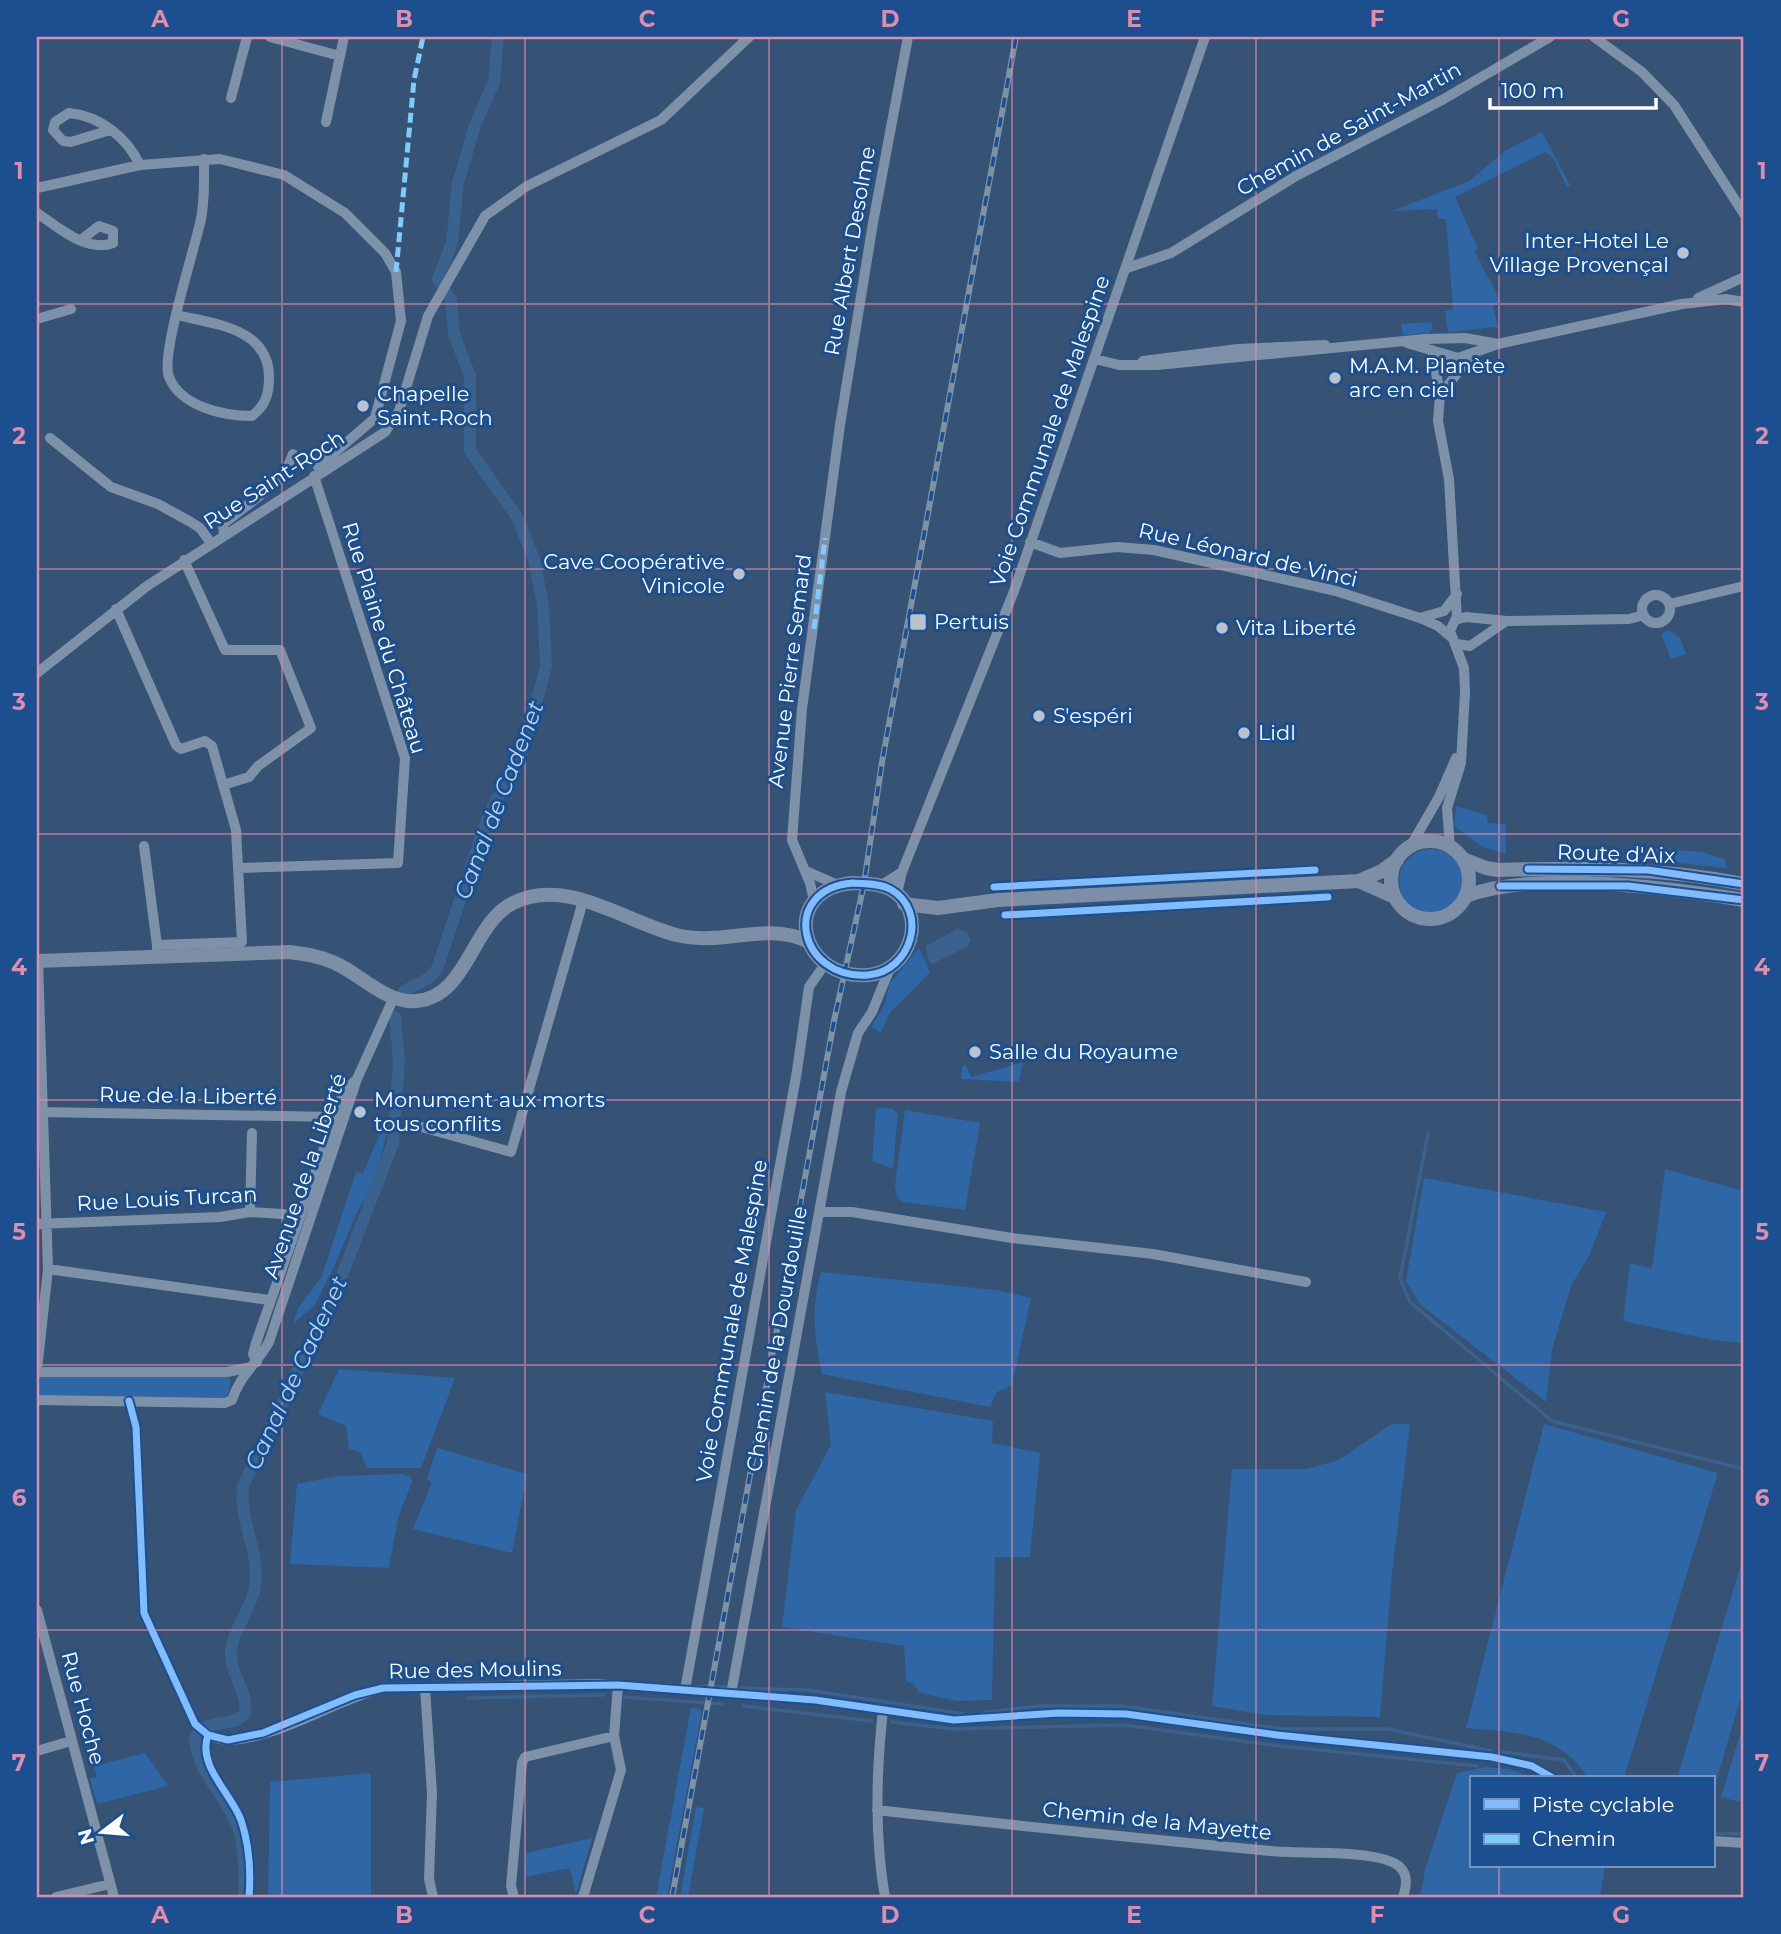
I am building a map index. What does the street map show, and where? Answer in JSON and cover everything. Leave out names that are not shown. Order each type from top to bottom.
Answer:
[{"type":"main road","points":[[779,932],[838,885],[883,886],[900,899],[938,908],[998,900],[1359,881],[1382,871],[1410,847],[1430,841],[1450,847],[1463,859],[1468,871],[1466,896],[1449,914],[1431,919],[1413,915],[1395,897],[1359,881]]},
{"type":"main road","name":"Route d'Aix","points":[[1463,859],[1498,870],[1590,867],[1648,870],[1744,884]]},
{"type":"main road","points":[[1395,897],[1391,885],[1397,860]]},
{"type":"main road","name":"Route d'Aix","points":[[1466,896],[1500,886],[1591,885],[1687,891],[1744,900]]},
{"type":"main road","points":[[37,961],[157,950],[272,951],[304,954],[336,964],[394,997],[413,1002],[440,993],[460,972],[487,924],[513,903],[545,895],[583,901],[689,937],[725,938],[779,932],[807,942],[825,964],[867,975],[890,967],[904,954],[913,934],[938,908]]},
{"type":"main road","points":[[900,899],[912,923],[913,934]]},
{"type":"main road","points":[[807,942],[805,927],[812,906]]},
{"type":"street","points":[[231,98],[247,37]]},
{"type":"street","points":[[270,37],[340,56]]},
{"type":"street","points":[[326,122],[344,37]]},
{"type":"street","name":"Rue Saint-Roch","points":[[37,673],[116,609],[184,560],[386,432],[393,423],[422,330],[475,231],[495,207],[527,186],[661,120],[749,37]]},
{"type":"street","name":"Rue Albert Desolme","points":[[833,473],[873,223],[908,37]]},
{"type":"street","name":"Voie Communale de Malespine","points":[[900,899],[902,873],[1010,603],[1205,37]]},
{"type":"street","name":"Chemin de Saint-Martin","points":[[1127,268],[1171,253],[1296,176],[1442,100],[1550,37]]},
{"type":"street","points":[[1594,37],[1642,72],[1674,105],[1744,214]]},
{"type":"street","points":[[110,130],[71,142],[63,141],[53,130],[55,122],[69,113],[97,120],[131,145],[140,165]]},
{"type":"street","points":[[177,315],[233,329],[259,344],[269,369],[269,388],[265,402],[253,416],[214,412],[190,399],[169,377],[166,364],[177,315],[202,215],[204,159]]},
{"type":"street","points":[[37,188],[140,165],[220,159],[284,176],[345,213],[385,253],[396,272],[401,321],[375,418],[316,468],[314,477]]},
{"type":"street","points":[[37,213],[80,240]]},
{"type":"street","points":[[1682,304],[1744,277]]},
{"type":"street","points":[[1404,342],[1430,352],[1458,358],[1471,356],[1498,344],[1682,304],[1726,299],[1744,302]]},
{"type":"street","points":[[37,319],[71,309]]},
{"type":"street","points":[[1095,359],[1119,365],[1278,355],[1443,338],[1498,344]]},
{"type":"street","points":[[1430,352],[1443,338]]},
{"type":"street","points":[[1452,376],[1458,358],[1456,338]]},
{"type":"street","points":[[1430,352],[1440,395],[1438,421],[1449,479],[1457,597],[1463,619],[1479,630],[1464,668],[1461,763],[1447,808],[1450,847]]},
{"type":"street","points":[[1440,395],[1452,376],[1471,356]]},
{"type":"street","points":[[50,438],[111,487],[158,504],[189,521],[200,528],[211,543]]},
{"type":"street","points":[[224,535],[223,524],[283,478],[293,454]]},
{"type":"street","name":"Avenue Pierre Semard","points":[[812,906],[806,871],[792,840],[792,822],[802,709],[824,567],[833,473]]},
{"type":"street","name":"Rue Plaine du Château","points":[[239,868],[398,863],[405,758],[314,477]]},
{"type":"street","name":"Rue Léonard de Vinci","points":[[1030,542],[1060,553],[1144,548],[1336,591],[1420,618],[1438,626],[1454,641]]},
{"type":"street","points":[[184,560],[225,650],[279,650],[311,728],[258,766],[249,777],[223,785]]},
{"type":"street","points":[[1669,604],[1744,586]]},
{"type":"street","points":[[1420,618],[1444,611],[1457,597]]},
{"type":"street","points":[[1650,597],[1661,597],[1669,604],[1669,614],[1662,622],[1652,622],[1644,615],[1643,605],[1650,597]]},
{"type":"street","points":[[116,609],[176,745],[181,749],[205,741],[210,743],[236,830],[242,942],[157,950],[144,846]]},
{"type":"street","points":[[1420,618],[1507,621],[1629,619],[1644,615]]},
{"type":"street","points":[[1463,619],[1451,625],[1464,668]]},
{"type":"street","points":[[1454,641],[1474,642],[1507,621]]},
{"type":"street","points":[[1410,847],[1439,797],[1461,746]]},
{"type":"street","points":[[806,871],[838,885]]},
{"type":"street","points":[[883,886],[902,873]]},
{"type":"street","points":[[418,1126],[511,1152],[583,901]]},
{"type":"street","points":[[37,961],[42,1224],[48,1269],[41,1311],[37,1371],[227,1372],[255,1364],[253,1354],[299,1215],[344,1091],[357,1079]]},
{"type":"street","name":"Voie Communale de Malespine","points":[[685,1690],[797,1071],[809,987],[825,964]]},
{"type":"street","name":"Chemin de la Dourdouille","points":[[731,1693],[848,1063],[858,1033],[878,997],[890,967]]},
{"type":"street","points":[[867,975],[878,997]]},
{"type":"street","name":"Avenue de la Liberté","points":[[129,1401],[225,1404],[232,1400],[236,1384],[255,1364],[268,1342],[357,1079],[394,997]]},
{"type":"street","name":"Rue de la Liberté","points":[[41,1112],[335,1117]]},
{"type":"street","points":[[250,1212],[252,1133]]},
{"type":"street","name":"Rue Louis Turcan","points":[[42,1224],[220,1217],[250,1212],[299,1215]]},
{"type":"street","points":[[820,1212],[852,1212],[1012,1238],[1153,1254],[1306,1282]]},
{"type":"street","points":[[48,1269],[269,1300]]},
{"type":"street","points":[[227,1372],[236,1384]]},
{"type":"street","points":[[37,1399],[129,1401]]},
{"type":"street","name":"Rue des Moulins","points":[[129,1401],[136,1427],[144,1613],[195,1724],[208,1735],[228,1740],[263,1733],[355,1695],[383,1688],[618,1685],[704,1691]]},
{"type":"street","name":"Rue Hoche","points":[[37,1610],[114,1897]]},
{"type":"street","points":[[583,1897],[621,1770],[614,1736],[618,1685]]},
{"type":"street","points":[[425,1688],[432,1793],[429,1879],[433,1897]]},
{"type":"street","points":[[718,1692],[815,1700],[954,1720],[1059,1713],[1126,1714],[1277,1735],[1492,1757],[1532,1766],[1550,1776]]},
{"type":"street","points":[[883,1710],[877,1761],[877,1810],[879,1861],[885,1897]]},
{"type":"street","points":[[514,1897],[511,1886],[522,1763],[526,1757],[614,1736]]},
{"type":"street","points":[[37,1751],[71,1741]]},
{"type":"street","name":"Chemin de la Mayette","points":[[877,1810],[1287,1853],[1391,1861],[1406,1873],[1407,1884],[1403,1897]]},
{"type":"street","points":[[1714,1842],[1744,1843]]},
{"type":"street","points":[[56,1897],[110,1884]]},
{"type":"shaded area","points":[[1542,132],[1570,185],[1567,187],[1553,158],[1545,152],[1455,197],[1478,249],[1474,251],[1501,302],[1493,305],[1499,330],[1495,327],[1448,332],[1445,311],[1453,310],[1446,219],[1438,219],[1437,209],[1392,211],[1469,181],[1505,151]]},
{"type":"shaded area","points":[[1432,322],[1433,329],[1429,333],[1403,335],[1401,324]]},
{"type":"shaded area","points":[[1668,630],[1680,638],[1686,654],[1671,659],[1661,634]]},
{"type":"shaded area","points":[[1456,806],[1487,815],[1488,823],[1506,824],[1506,854],[1483,847],[1454,826]]},
{"type":"shaded area","points":[[1634,847],[1702,852],[1725,859],[1727,868],[1621,857]]},
{"type":"shaded area","points":[[1431,849],[1449,855],[1457,863],[1463,881],[1457,899],[1449,907],[1431,913],[1413,907],[1405,899],[1399,881],[1405,863],[1413,855]]},
{"type":"shaded area","points":[[957,929],[967,932],[971,940],[967,947],[932,964],[928,960],[926,946]]},
{"type":"shaded area","points":[[919,948],[930,972],[890,1013],[881,1032],[871,1028],[884,1006],[890,983]]},
{"type":"shaded area","points":[[1023,1062],[1019,1082],[961,1079],[962,1066],[966,1065],[971,1077]]},
{"type":"shaded area","points":[[880,1107],[892,1109],[898,1114],[893,1169],[872,1161],[876,1110]]},
{"type":"shaded area","points":[[905,1110],[980,1123],[965,1210],[903,1202],[897,1198],[895,1185]]},
{"type":"shaded area","points":[[389,1126],[374,1182],[356,1214],[335,1265],[314,1306],[293,1324],[298,1308],[322,1276],[356,1172],[363,1173],[383,1127]]},
{"type":"shaded area","points":[[1665,1169],[1744,1191],[1744,1343],[1712,1340],[1623,1321],[1630,1263],[1652,1268]]},
{"type":"shaded area","points":[[1424,1178],[1606,1212],[1590,1254],[1571,1286],[1552,1350],[1546,1402],[1421,1305],[1406,1281]]},
{"type":"shaded area","points":[[821,1272],[996,1290],[1031,1298],[1012,1385],[997,1392],[990,1407],[822,1374],[815,1323]]},
{"type":"shaded area","points":[[339,1369],[455,1378],[421,1468],[367,1468],[360,1452],[349,1449],[346,1426],[318,1414]]},
{"type":"shaded area","points":[[37,1374],[227,1375],[231,1381],[227,1398],[37,1397]]},
{"type":"shaded area","points":[[825,1392],[993,1421],[992,1443],[1040,1453],[1030,1557],[995,1557],[992,1700],[957,1701],[920,1693],[913,1684],[906,1681],[904,1646],[782,1627],[796,1510],[831,1445]]},
{"type":"shaded area","points":[[1391,1424],[1410,1424],[1392,1574],[1380,1717],[1265,1715],[1212,1706],[1232,1469],[1306,1469],[1339,1460]]},
{"type":"shaded area","points":[[1544,1424],[1718,1473],[1625,1776],[1586,1776],[1563,1751],[1534,1737],[1466,1728]]},
{"type":"shaded area","points":[[437,1448],[527,1474],[512,1553],[413,1529],[432,1482],[427,1479]]},
{"type":"shaded area","points":[[402,1474],[411,1477],[412,1482],[398,1518],[389,1568],[290,1564],[297,1484],[338,1476]]},
{"type":"shaded area","points":[[1744,1554],[1744,1686],[1714,1789],[1714,1776],[1678,1776]]},
{"type":"shaded area","points":[[691,1707],[702,1710],[667,1897],[656,1897]]},
{"type":"shaded area","points":[[1744,1721],[1744,1803],[1721,1797]]},
{"type":"shaded area","points":[[145,1753],[168,1786],[97,1804],[90,1779],[97,1777],[94,1766]]},
{"type":"shaded area","points":[[1485,1767],[1509,1769],[1531,1776],[1470,1776],[1470,1868],[1605,1868],[1600,1897],[1420,1897],[1425,1870],[1457,1773]]},
{"type":"shaded area","points":[[371,1773],[371,1897],[268,1897],[270,1782]]},
{"type":"shaded area","points":[[696,1807],[704,1808],[688,1897],[680,1897]]},
{"type":"shaded area","points":[[592,1838],[576,1894],[570,1868],[524,1877],[526,1853]]},
{"type":"waterway","name":"Canal de Cadenet","points":[[404,991],[429,978],[437,969],[488,816],[524,748],[546,666],[543,604],[534,559],[517,517],[470,451],[470,376],[454,334],[451,300],[438,279],[452,243],[458,183],[475,125],[494,82],[498,37]]},
{"type":"waterway","name":"Canal de Cadenet","points":[[244,1897],[244,1862],[238,1827],[206,1773],[195,1738],[207,1727],[234,1721],[245,1713],[245,1699],[231,1657],[233,1639],[253,1595],[256,1573],[244,1511],[243,1486],[339,1283],[393,1143],[399,1060],[395,1017]]},
{"type":"waterway","points":[[1428,1134],[1400,1278],[1410,1302],[1552,1421],[1744,1469]]},
{"type":"waterway","points":[[705,1686],[726,1687]]},
{"type":"waterway","points":[[741,1688],[808,1690],[964,1714]]},
{"type":"waterway","points":[[468,1698],[604,1695]]},
{"type":"waterway","points":[[624,1697],[722,1704]]},
{"type":"waterway","points":[[743,1706],[872,1721]]},
{"type":"waterway","points":[[982,1713],[1037,1706],[1123,1706],[1283,1729],[1388,1729],[1491,1751]]},
{"type":"waterway","points":[[892,1722],[953,1729],[1124,1725],[1280,1746],[1477,1766]]},
{"type":"waterway","points":[[1503,1752],[1564,1760],[1576,1776]]},
{"type":"waterway","points":[[1715,1833],[1744,1834]]},
{"type":"railway","points":[[672,1897],[834,1021],[864,884],[882,762],[1016,37]]},
{"type":"marked path","points":[[396,272],[414,80],[423,37]]},
{"type":"marked path","points":[[814,629],[825,538]]},
{"type":"cycle path","points":[[1528,869],[1648,870],[1744,884]]},
{"type":"cycle path","points":[[994,887],[1315,870]]},
{"type":"cycle path","points":[[853,883],[890,889],[902,899],[909,911],[912,925],[910,939],[895,963],[883,971],[868,975],[844,973],[826,964],[813,950],[806,933],[807,916],[814,901],[830,889],[853,883]]},
{"type":"cycle path","points":[[1500,886],[1628,886],[1744,900]]},
{"type":"cycle path","points":[[1005,915],[1328,897]]},
{"type":"cycle path","points":[[129,1401],[136,1427],[144,1613],[195,1724],[208,1735],[228,1740],[263,1733],[355,1695],[383,1688],[618,1685],[815,1700],[954,1720],[1059,1713],[1126,1714],[1277,1735],[1492,1757],[1532,1766],[1550,1776]]},
{"type":"cycle path","points":[[208,1735],[207,1758],[244,1829],[249,1858],[249,1897]]},
{"type":"place","name":"Inter-Hotel Le Village Provençal","points":[[1683,253]]},
{"type":"place","name":"M.A.M. Planète arc en ciel","points":[[1335,378]]},
{"type":"place","name":"Chapelle Saint-Roch","points":[[363,406]]},
{"type":"place","name":"Cave Coopérative Vinicole","points":[[739,574]]},
{"type":"place","name":"Pertuis","points":[[918,622]]},
{"type":"place","name":"Vita Liberté","points":[[1222,628]]},
{"type":"place","name":"S'espéri","points":[[1039,716]]},
{"type":"place","name":"Lidl","points":[[1244,733]]},
{"type":"place","name":"Salle du Royaume","points":[[975,1052]]},
{"type":"place","name":"Monument aux morts tous conflits","points":[[360,1112]]}]
